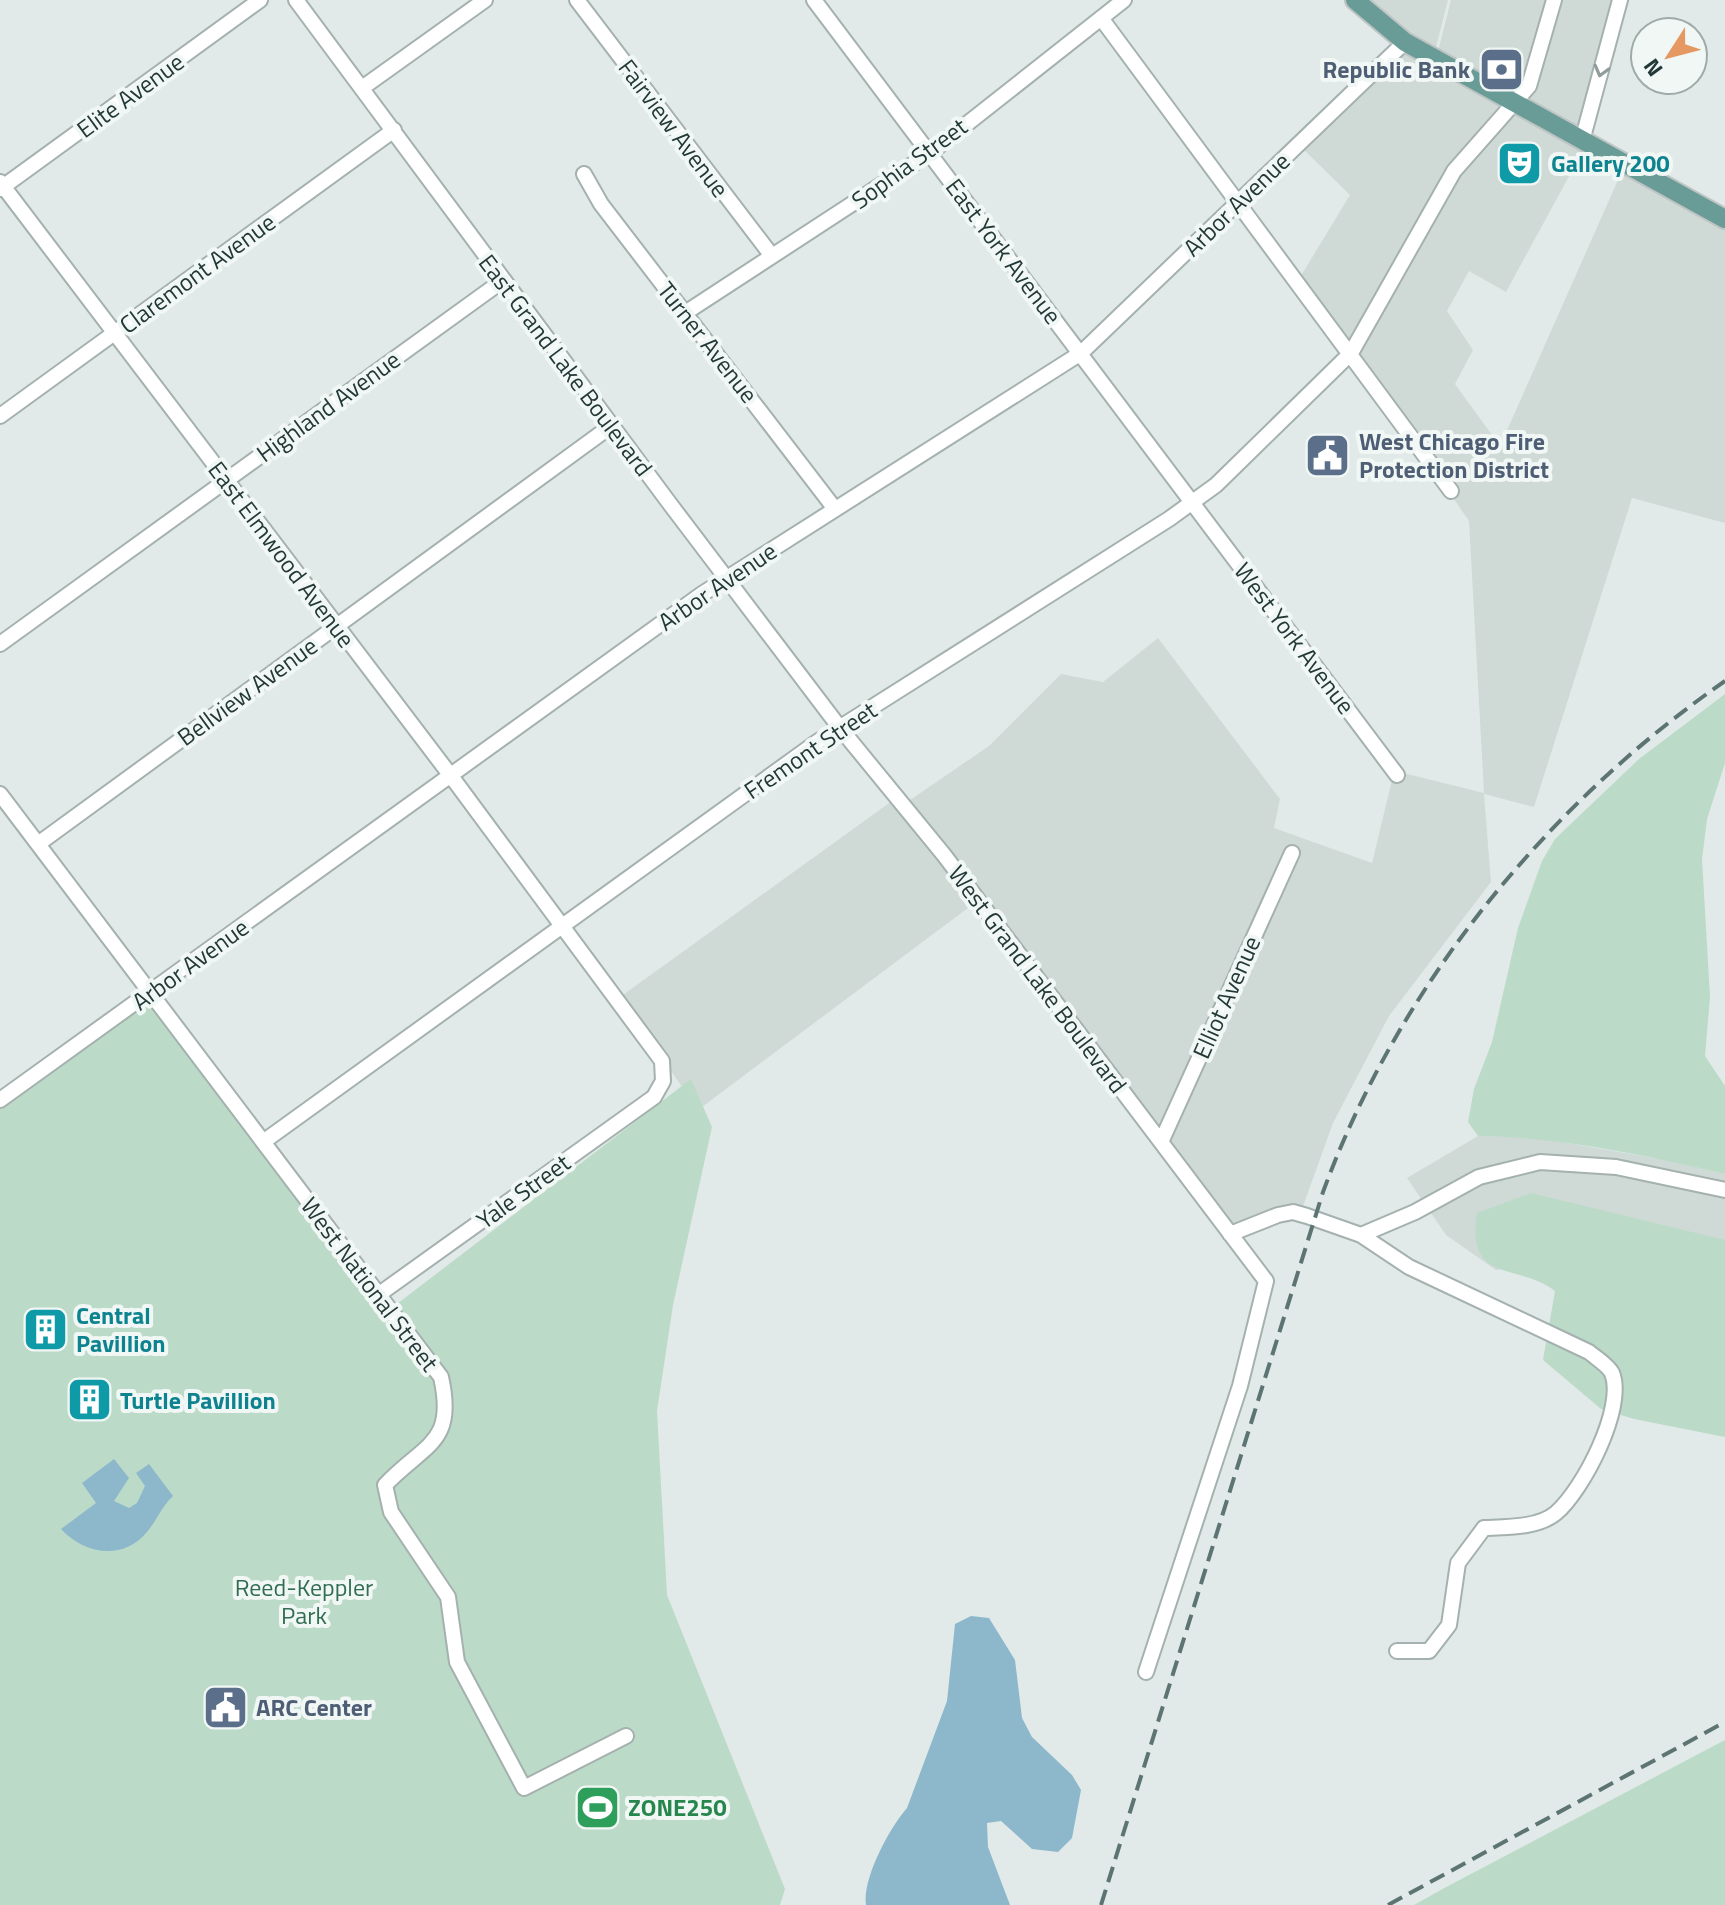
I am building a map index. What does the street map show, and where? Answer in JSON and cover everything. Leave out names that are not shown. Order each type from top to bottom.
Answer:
[{"type":"main road","points":[[1355,0],[1405,42],[1725,219]]},
{"type":"street","name":"Elite Avenue","points":[[1,186],[260,0]]},
{"type":"street","name":"East Grand Lake Boulevard","points":[[296,0],[502,281],[840,728]]},
{"type":"street","points":[[362,88],[485,0]]},
{"type":"street","name":"Fairview Avenue","points":[[577,0],[772,256]]},
{"type":"street","name":"East York Avenue","points":[[814,0],[1192,502]]},
{"type":"street","name":"Sophia Street","points":[[685,313],[930,153],[1124,0]]},
{"type":"street","name":"Fremont Street","points":[[263,1142],[840,728],[1216,485],[1351,353],[1454,171],[1529,86],[1554,0]]},
{"type":"street","points":[[1582,141],[1620,0]]},
{"type":"street","points":[[1101,18],[1451,491]]},
{"type":"street","name":"Arbor Avenue","points":[[0,1100],[726,578],[1081,353],[1405,42]]},
{"type":"street","name":"Claremont Avenue","points":[[0,416],[394,130]]},
{"type":"street","name":"Turner Avenue","points":[[584,174],[601,204],[835,509]]},
{"type":"street","name":"East Elmwood Avenue","points":[[1,186],[451,776],[662,1061],[663,1081]]},
{"type":"street","name":"Highland Avenue","points":[[0,644],[502,281]]},
{"type":"street","name":"Bellview Avenue","points":[[38,844],[611,426]]},
{"type":"street","name":"West York Avenue","points":[[1192,502],[1397,775]]},
{"type":"street","name":"West Grand Lake Boulevard","points":[[840,728],[944,855],[1266,1281],[1240,1386],[1146,1672]]},
{"type":"street","name":"West National Street","points":[[0,794],[441,1377],[448,1407],[435,1442],[408,1461],[385,1485],[391,1512],[448,1597],[457,1662],[524,1788],[626,1736]]},
{"type":"street","name":"Elliot Avenue","points":[[1161,1142],[1292,853]]},
{"type":"street","name":"Yale Street","points":[[378,1295],[648,1102],[663,1081]]},
{"type":"street","points":[[1361,1235],[1415,1212],[1479,1177],[1540,1162],[1616,1167],[1725,1190]]},
{"type":"street","points":[[1230,1234],[1293,1212],[1361,1235],[1409,1267],[1589,1352],[1611,1371],[1616,1399],[1586,1476],[1555,1514],[1518,1527],[1484,1528],[1458,1563],[1449,1625],[1429,1651],[1397,1651]]},
{"type":"shaded area","points":[[1360,0],[1448,0],[1434,55]]},
{"type":"shaded area","points":[[1451,0],[1619,0],[1578,139],[1436,59]]},
{"type":"shaded area","points":[[1405,46],[1502,102],[1451,169],[1350,347],[1299,279],[1350,195],[1300,146]]},
{"type":"shaded area","points":[[1509,105],[1585,147],[1506,292],[1469,271],[1447,311],[1473,350],[1455,384],[1500,446],[1622,171],[1725,226],[1725,523],[1632,498],[1534,807],[1484,794],[1491,882],[1389,1016],[1333,1123],[1302,1209],[1232,1227],[907,802],[989,746],[1061,674],[1103,682],[1158,638],[1280,799],[1274,828],[1372,863],[1393,776],[1399,772],[1484,793],[1469,521],[1354,353],[1458,169]]},
{"type":"shaded area","points":[[892,801],[976,902],[698,1110],[620,997]]},
{"type":"shaded area","points":[[1478,1136],[1533,1137],[1725,1174],[1725,1282],[1621,1258],[1496,1270],[1446,1235],[1407,1178]]},
{"type":"green space","points":[[1725,694],[1725,763],[1707,819],[1702,859],[1710,997],[1705,1056],[1725,1086],[1725,1174],[1572,1143],[1478,1136],[1468,1122],[1474,1089],[1492,1042],[1518,928],[1542,861],[1555,839],[1639,759]]},
{"type":"green space","name":"Reed-Keppler Park","points":[[151,993],[389,1310],[691,1079],[712,1127],[673,1305],[657,1411],[667,1595],[785,1889],[780,1905],[0,1905],[0,1103]]},
{"type":"green space","points":[[1531,1193],[1725,1240],[1725,1437],[1634,1419],[1601,1409],[1543,1360],[1555,1291],[1540,1282],[1497,1268],[1479,1251],[1476,1236],[1477,1213]]},
{"type":"green space","points":[[1725,1740],[1725,1905],[1414,1905],[1448,1886]]},
{"type":"water","points":[[114,1459],[129,1478],[114,1501],[129,1508],[137,1503],[145,1486],[136,1473],[149,1464],[173,1496],[136,1542],[115,1551],[103,1551],[81,1544],[61,1529],[96,1503],[82,1483]]},
{"type":"water","points":[[971,1616],[989,1618],[1015,1660],[1022,1718],[1032,1737],[1072,1775],[1081,1790],[1072,1838],[1058,1852],[1032,1849],[1001,1821],[987,1823],[988,1847],[1010,1905],[866,1905],[873,1868],[886,1840],[907,1808],[947,1701],[955,1624]]},
{"type":"railway","points":[[1101,1905],[1323,1192],[1354,1116],[1392,1043],[1436,973],[1485,906],[1539,843],[1597,784],[1659,730],[1725,681]]},
{"type":"railway","points":[[1388,1905],[1725,1722]]},
{"type":"place","name":"Republic Bank","points":[[1501,69]]},
{"type":"place","name":"Gallery 200","points":[[1520,163]]},
{"type":"place","name":"West Chicago Fire Protection District","points":[[1328,455]]},
{"type":"place","name":"Central Pavillion","points":[[45,1329]]},
{"type":"place","name":"Turtle Pavillion","points":[[89,1400]]},
{"type":"place","name":"ARC Center","points":[[225,1707]]},
{"type":"place","name":"ZONE250","points":[[597,1807]]}]
